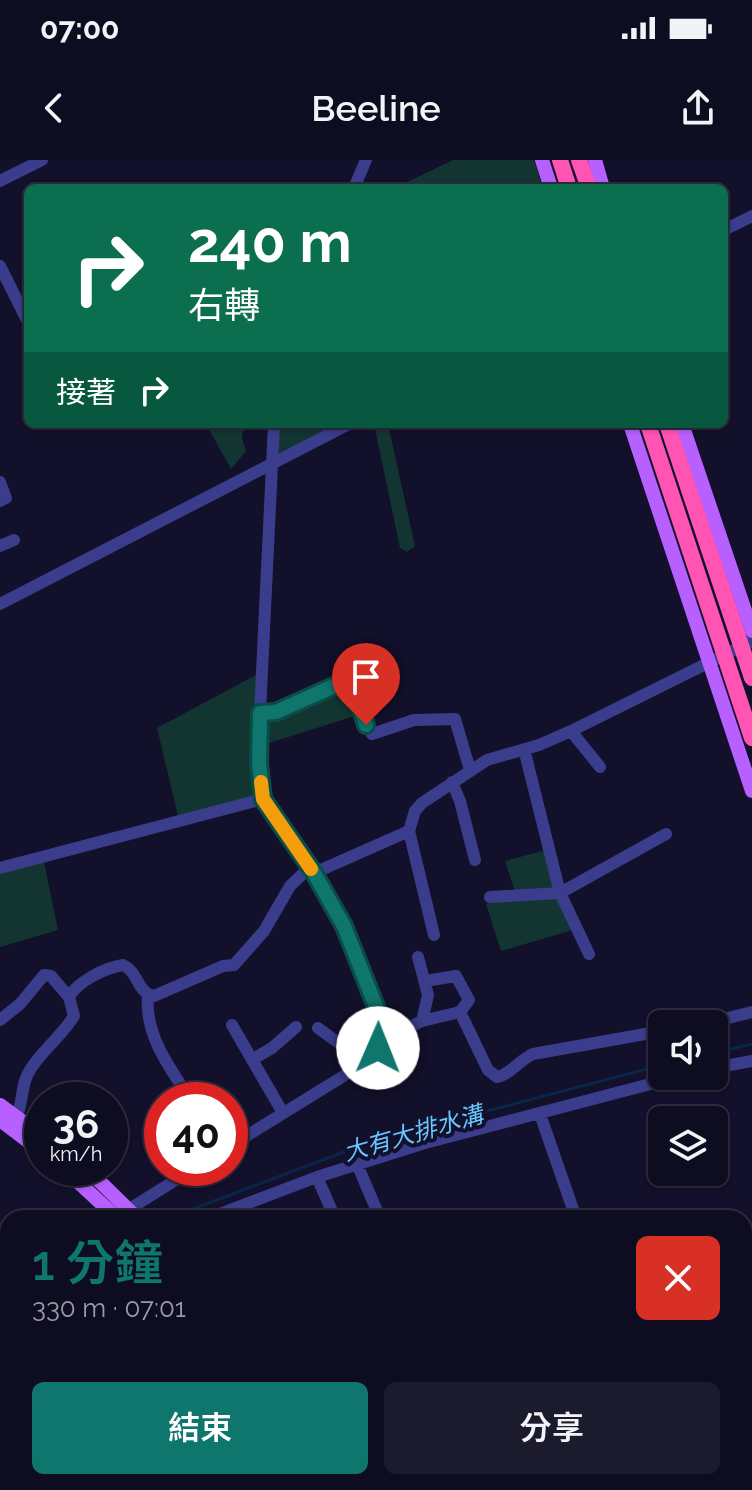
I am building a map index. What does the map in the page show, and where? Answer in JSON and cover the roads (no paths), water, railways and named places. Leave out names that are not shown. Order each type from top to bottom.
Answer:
[{"type":"highway","points":[[560,160],[568,184]]},
{"type":"highway","points":[[579,160],[588,184]]},
{"type":"highway","points":[[649,428],[752,738]]},
{"type":"highway","points":[[668,428],[752,678]]},
{"type":"main road","points":[[542,160],[550,184]]},
{"type":"main road","points":[[595,160],[602,184]]},
{"type":"main road","points":[[631,428],[752,791]]},
{"type":"main road","points":[[683,428],[752,631]]},
{"type":"main road","points":[[0,1105],[24,1124]]},
{"type":"main road","points":[[0,1120],[24,1138]]},
{"type":"main road","points":[[82,1186],[108,1210]]},
{"type":"main road","points":[[105,1186],[130,1210]]},
{"type":"street","points":[[0,181],[42,160]]},
{"type":"street","points":[[356,184],[366,160]]},
{"type":"street","points":[[728,228],[752,216]]},
{"type":"street","points":[[0,266],[24,314]]},
{"type":"street","points":[[274,428],[260,713],[259,764],[263,799],[312,870],[344,926],[388,1037]]},
{"type":"street","points":[[0,604],[341,428]]},
{"type":"street","points":[[0,482],[6,498],[0,501]]},
{"type":"street","points":[[0,546],[14,540]]},
{"type":"street","points":[[434,935],[409,831],[415,811],[422,803],[487,760],[571,731],[752,641]]},
{"type":"street","points":[[260,713],[276,712],[343,682],[353,686],[372,734],[414,720],[455,719],[470,770]]},
{"type":"street","points":[[571,731],[600,767]]},
{"type":"street","points":[[524,749],[560,893],[589,954]]},
{"type":"street","points":[[452,782],[475,860]]},
{"type":"street","points":[[0,868],[263,799]]},
{"type":"street","points":[[148,995],[165,992],[241,960],[264,931],[290,886],[312,870],[409,831]]},
{"type":"street","points":[[490,897],[560,893],[666,834]]},
{"type":"street","points":[[418,957],[428,995],[422,1021]]},
{"type":"street","points":[[69,997],[75,988],[110,967],[123,965],[133,972],[148,995],[146,1017],[179,1082]]},
{"type":"street","points":[[0,1020],[20,1004],[44,975],[51,976],[69,997],[74,1016],[30,1069],[22,1086],[21,1108],[16,1118]]},
{"type":"street","points":[[248,1135],[335,1083],[369,1058],[388,1037],[422,1021],[460,1012],[469,1000],[456,976],[425,981]]},
{"type":"street","points":[[460,1012],[488,1070],[497,1077],[507,1074],[519,1060],[533,1054],[648,1033]]},
{"type":"street","points":[[728,1018],[752,1012]]},
{"type":"street","points":[[232,1025],[283,1113]]},
{"type":"street","points":[[253,1059],[272,1048],[296,1027]]},
{"type":"street","points":[[318,1028],[351,1052],[369,1058]]},
{"type":"street","points":[[728,1065],[752,1061]]},
{"type":"street","points":[[230,1210],[317,1177],[425,1143],[648,1084]]},
{"type":"street","points":[[540,1114],[573,1210]]},
{"type":"street","points":[[357,1164],[377,1210]]},
{"type":"street","points":[[317,1177],[331,1210]]},
{"type":"street","points":[[139,1210],[171,1186]]},
{"type":"waterway","name":"大有大排水溝","points":[[728,1050],[752,1044]]},
{"type":"waterway","name":"大有大排水溝","points":[[190,1210],[373,1141],[648,1069]]}]
